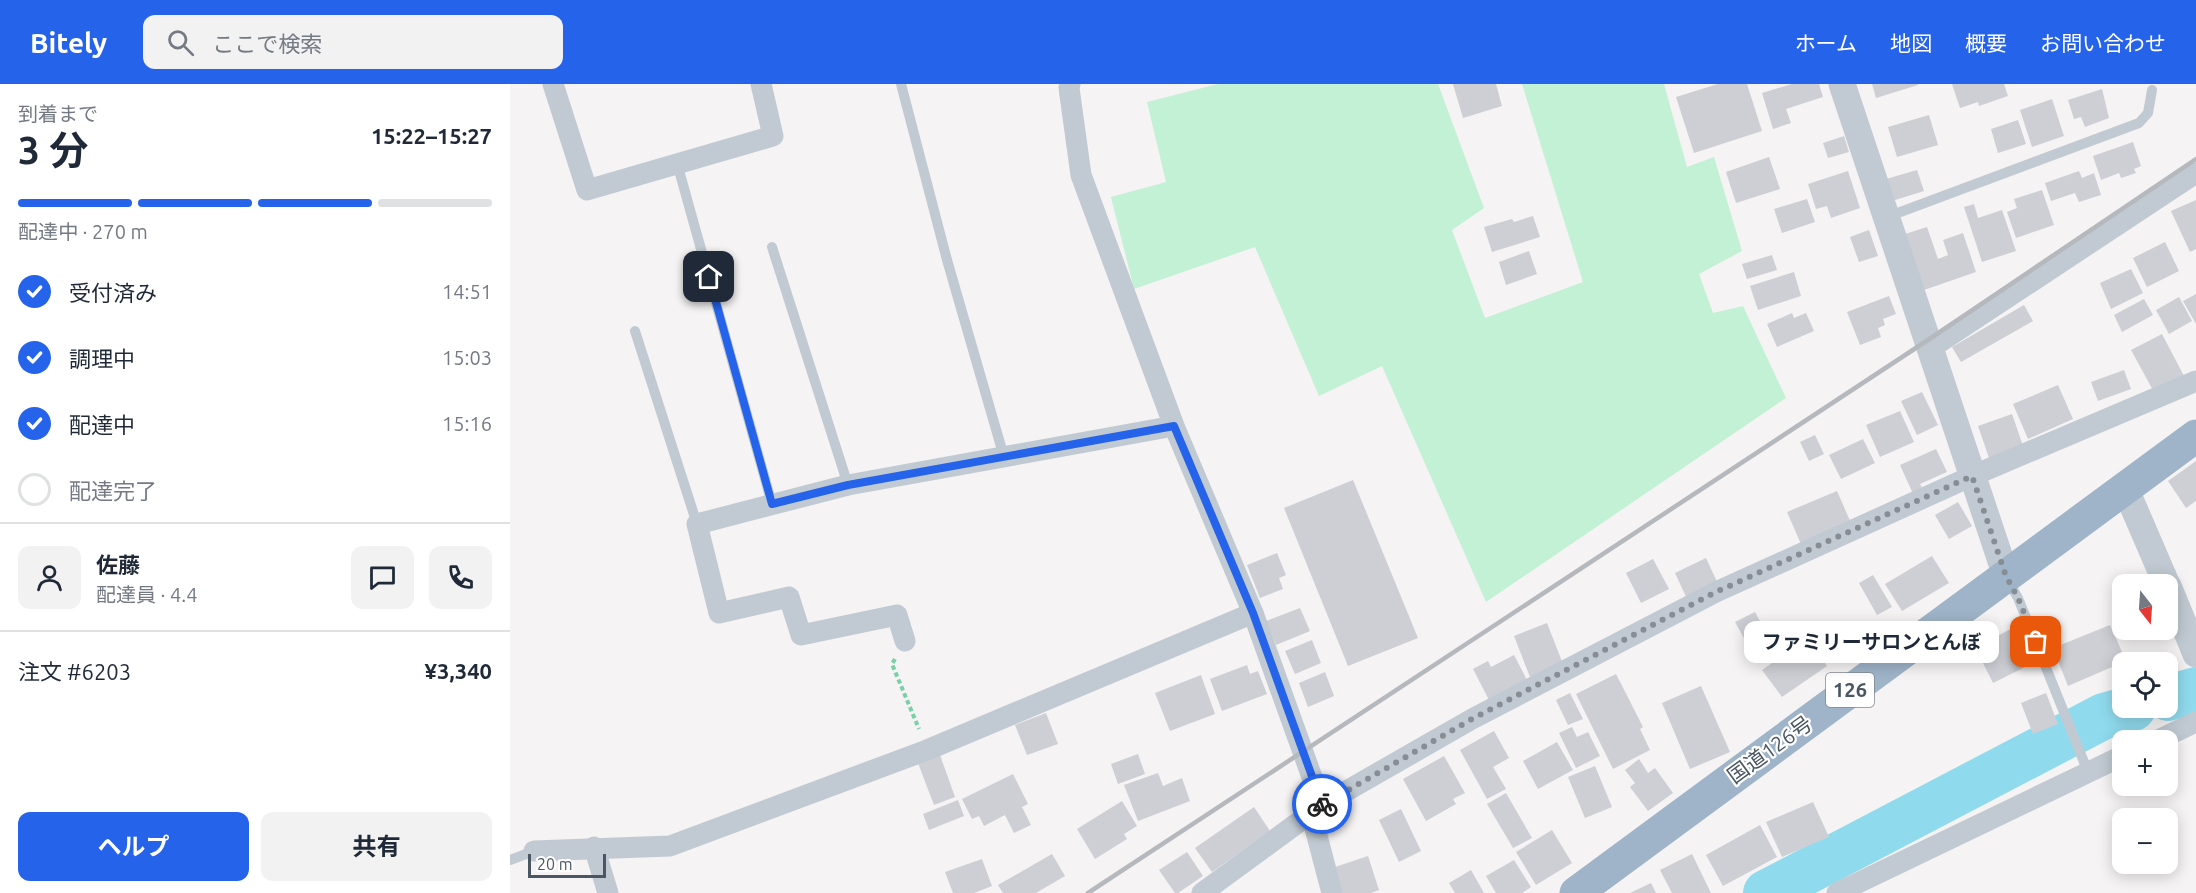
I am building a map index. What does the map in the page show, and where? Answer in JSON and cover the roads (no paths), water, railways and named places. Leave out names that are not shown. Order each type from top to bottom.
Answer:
[{"type":"highway","name":"国道126号","points":[[1576,893],[2126,490],[2196,436]]},
{"type":"street","points":[[553,84],[587,190],[773,136],[761,84]]},
{"type":"street","points":[[1842,84],[2006,576]]},
{"type":"street","points":[[1075,85],[1082,176],[1174,426],[1253,613],[1317,809],[1332,893]]},
{"type":"street","points":[[1931,348],[2196,173]]},
{"type":"street","points":[[1202,893],[1317,809],[1472,719],[1716,592],[1972,476],[2196,381]]},
{"type":"street","points":[[905,641],[897,615],[801,634],[789,597],[719,613],[697,524],[848,485],[1174,426]]},
{"type":"street","points":[[2126,490],[2162,574]]},
{"type":"street","points":[[2178,612],[2196,654]]},
{"type":"street","points":[[534,851],[670,846],[927,750],[1253,613]]},
{"type":"street","points":[[2178,731],[2196,722]]},
{"type":"street","points":[[1837,893],[2112,761]]},
{"type":"street","points":[[594,848],[608,893]]},
{"type":"lane","points":[[901,84],[947,260],[1004,457]]},
{"type":"lane","points":[[1887,217],[2139,123],[2148,113],[2152,90]]},
{"type":"lane","points":[[677,164],[772,504]]},
{"type":"lane","points":[[772,247],[848,485]]},
{"type":"lane","points":[[635,331],[697,524]]},
{"type":"lane","points":[[2006,576],[2018,598],[2088,772]]},
{"type":"lane","points":[[510,860],[534,851]]},
{"type":"waterway","points":[[2178,695],[2196,690]]},
{"type":"waterway","points":[[1766,893],[2112,714]]},
{"type":"railway","points":[[1088,893],[1928,340],[2196,159]]},
{"type":"place","name":"ファミリーサロンとんぼ","points":[[2036,642]]}]
